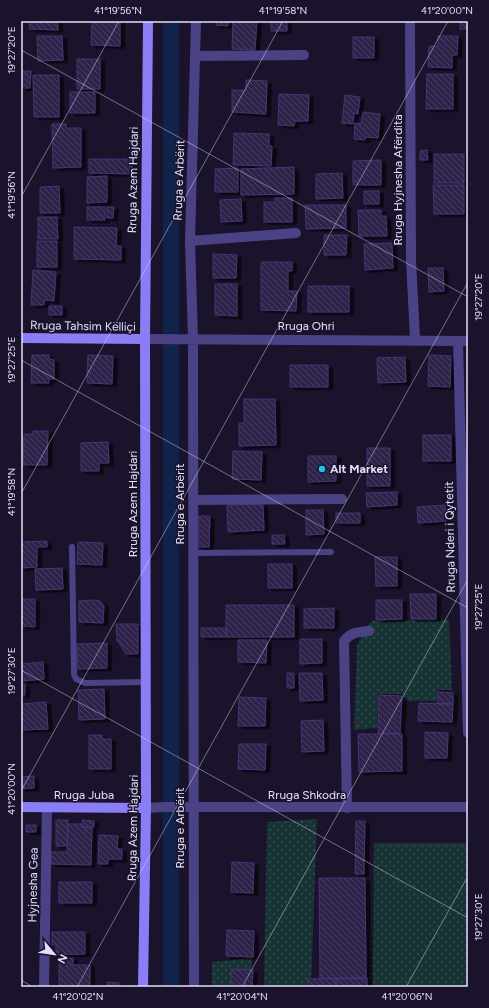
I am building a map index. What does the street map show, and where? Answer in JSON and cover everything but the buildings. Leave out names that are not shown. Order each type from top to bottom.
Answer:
[{"type":"street","name":"Rruga Azem Hajdari","points":[[144,987],[149,339],[148,21]]},
{"type":"street","name":"Rruga e Arbërit","points":[[194,987],[192,500],[193,339],[190,241],[196,21]]},
{"type":"street","name":"Rruga Hyjnesha Afërdita","points":[[410,21],[411,260],[415,339]]},
{"type":"street","points":[[196,56],[304,55]]},
{"type":"street","points":[[190,241],[296,233]]},
{"type":"street","name":"Rruga Tahsim Këlliçi","points":[[21,338],[149,339]]},
{"type":"street","name":"Rruga Ohri","points":[[149,339],[415,339],[463,341]]},
{"type":"street","name":"Rruga Nderi i Qytetit","points":[[463,341],[468,733]]},
{"type":"street","points":[[192,500],[342,499]]},
{"type":"street","points":[[347,808],[344,641],[348,636],[354,633],[369,631]]},
{"type":"street","name":"Rruga Juba","points":[[21,807],[146,808]]},
{"type":"street","name":"Hyjnesha Gea","points":[[44,987],[47,807]]},
{"type":"street","name":"Rruga Shkodra","points":[[146,808],[468,808]]},
{"type":"lane","points":[[72,547],[74,674],[76,679],[85,683],[146,682]]},
{"type":"lane","points":[[193,553],[331,552]]},
{"type":"green space","points":[[449,620],[452,690],[438,690],[437,701],[403,701],[403,694],[378,694],[377,728],[354,730],[357,646],[365,629],[372,621]]},
{"type":"green space","points":[[317,819],[311,987],[264,987],[267,822]]},
{"type":"green space","points":[[374,843],[468,843],[468,987],[373,987]]},
{"type":"green space","points":[[252,958],[251,987],[212,987],[212,962]]},
{"type":"waterway","points":[[171,21],[171,987]]},
{"type":"place","name":"Alt Market","points":[[322,469]]}]
